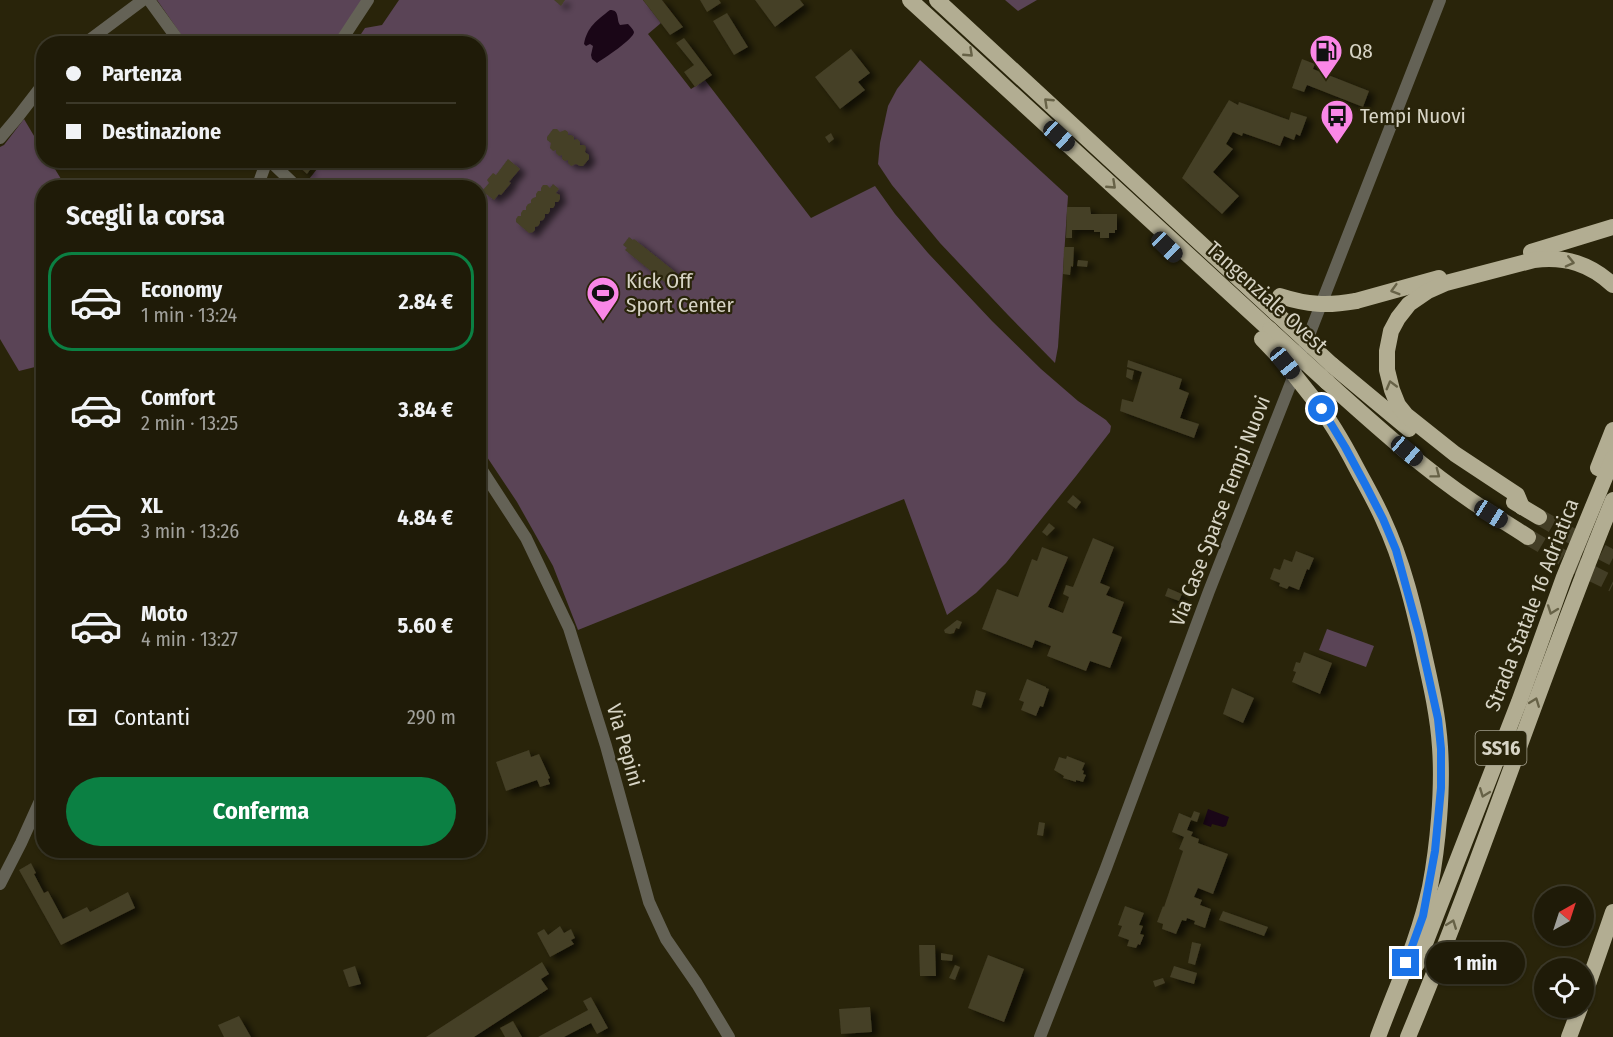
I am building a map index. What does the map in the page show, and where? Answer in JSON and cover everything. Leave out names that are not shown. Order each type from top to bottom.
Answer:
[{"type":"highway","points":[[897,0],[941,28]]},
{"type":"highway","name":"Tangenziale Ovest","points":[[910,0],[1143,214],[1266,335],[1382,408],[1449,461],[1539,517]]},
{"type":"highway","name":"Tangenziale Ovest","points":[[937,0],[1276,313],[1373,423],[1424,466],[1472,502],[1528,537]]},
{"type":"highway","points":[[1128,176],[1150,184],[1253,279],[1267,289],[1280,296],[1314,305],[1356,301],[1613,227]]},
{"type":"highway","points":[[1522,507],[1517,495],[1455,454],[1406,415],[1398,405],[1387,370],[1390,331],[1408,304],[1428,291],[1446,283],[1534,260],[1549,258],[1580,264],[1592,268],[1613,285]]},
{"type":"highway","points":[[1266,335],[1315,401],[1345,447],[1383,519],[1396,550],[1419,634],[1438,719],[1441,788],[1430,885],[1423,916],[1378,1037]]},
{"type":"highway","points":[[1564,577],[1570,543],[1613,430]]},
{"type":"highway","name":"Strada Statale 16 Adriatica","points":[[1389,1037],[1514,714],[1564,577],[1613,458]]},
{"type":"highway","name":"Strada Statale 16 Adriatica","points":[[1408,1037],[1613,500]]},
{"type":"highway","points":[[1594,967],[1613,912]]},
{"type":"highway","points":[[1569,1037],[1576,1018]]},
{"type":"street","points":[[95,36],[143,0]]},
{"type":"street","points":[[149,0],[175,36]]},
{"type":"street","points":[[344,36],[368,0]]},
{"type":"street","name":"Via Case Sparse Tempi Nuovi","points":[[1040,1037],[1209,591],[1440,0]]},
{"type":"street","points":[[0,138],[36,93]]},
{"type":"street","points":[[277,168],[289,180]]},
{"type":"street","name":"Via Pepini","points":[[486,476],[526,538],[569,628],[606,746],[649,902],[666,939],[729,1037]]},
{"type":"street","points":[[0,884],[36,810]]},
{"type":"shaded area","points":[[157,0],[363,0],[339,36],[182,36]]},
{"type":"shaded area","points":[[399,0],[643,0],[661,23],[648,34],[691,89],[705,80],[811,218],[875,186],[928,253],[992,321],[1041,369],[1078,401],[1106,420],[1111,426],[1110,432],[1006,563],[976,593],[947,615],[904,499],[578,630],[553,566],[517,502],[486,456],[486,180],[308,180],[317,169],[316,168],[486,168],[486,36],[360,36],[365,28],[382,25]]},
{"type":"shaded area","points":[[1005,0],[1037,0],[1018,11]]},
{"type":"shaded area","points":[[610,10],[617,13],[620,25],[628,24],[634,32],[624,44],[597,63],[591,55],[593,46],[584,44],[585,38],[593,24]]},
{"type":"shaded area","points":[[920,60],[1068,196],[1055,363],[940,243],[892,185],[878,164],[888,106],[897,89]]},
{"type":"shaded area","points":[[24,119],[36,139],[36,168],[54,168],[62,180],[36,180],[36,367],[19,371],[0,339],[0,147]]},
{"type":"shaded area","points":[[1327,629],[1374,646],[1366,667],[1319,650]]},
{"type":"shaded area","points":[[1208,809],[1229,817],[1226,826],[1212,824],[1211,827],[1203,824]]},
{"type":"building","points":[[554,0],[565,0],[561,6]]},
{"type":"building","points":[[643,0],[662,0],[683,27],[670,35]]},
{"type":"building","points":[[700,0],[719,0],[721,3],[707,12]]},
{"type":"building","points":[[755,0],[800,0],[804,5],[775,27]]},
{"type":"building","points":[[727,13],[748,47],[734,55],[713,21]]},
{"type":"building","points":[[684,38],[712,75],[695,87],[684,72],[694,65],[676,43]]},
{"type":"building","points":[[851,49],[870,73],[858,82],[865,90],[840,109],[815,77]]},
{"type":"building","points":[[1302,59],[1315,64],[1313,69],[1369,91],[1363,107],[1307,85],[1304,92],[1292,88]]},
{"type":"building","points":[[1229,100],[1238,105],[1239,102],[1289,120],[1291,112],[1307,117],[1300,136],[1296,134],[1294,140],[1284,136],[1280,146],[1243,133],[1242,136],[1233,132],[1226,144],[1233,149],[1213,172],[1239,196],[1222,214],[1182,178]]},
{"type":"building","points":[[553,129],[560,132],[565,130],[568,135],[574,137],[574,140],[577,139],[580,142],[580,145],[586,147],[585,152],[589,155],[589,159],[583,166],[576,164],[571,166],[568,160],[562,159],[562,155],[559,156],[556,150],[553,151],[550,148],[551,143],[547,137]]},
{"type":"building","points":[[831,133],[834,139],[829,143],[825,137]]},
{"type":"building","points":[[508,159],[520,169],[501,195],[499,194],[494,200],[486,194],[486,186],[489,183],[487,180],[493,173],[496,175]]},
{"type":"building","points":[[300,168],[308,168],[310,170],[307,174]]},
{"type":"building","points":[[553,184],[559,189],[556,193],[560,195],[560,199],[555,202],[553,208],[550,208],[548,214],[545,214],[535,230],[529,233],[516,222],[516,219],[521,216],[523,210],[526,210],[543,185],[550,188]]},
{"type":"building","points":[[1067,207],[1090,207],[1091,214],[1117,214],[1117,230],[1115,233],[1109,233],[1109,238],[1100,238],[1100,232],[1094,232],[1094,230],[1072,230],[1072,238],[1066,238]]},
{"type":"building","points":[[629,237],[678,274],[668,285],[625,250],[627,248],[623,245]]},
{"type":"building","points":[[1064,247],[1074,247],[1073,267],[1071,266],[1070,275],[1063,274]]},
{"type":"building","points":[[1078,260],[1088,261],[1087,267],[1077,266]]},
{"type":"building","points":[[1128,360],[1182,379],[1179,389],[1189,393],[1180,418],[1199,424],[1194,438],[1120,411],[1122,399],[1133,402],[1142,372],[1127,367]]},
{"type":"building","points":[[1127,369],[1134,371],[1132,380],[1126,377]]},
{"type":"building","points":[[1073,495],[1081,502],[1076,509],[1067,502]]},
{"type":"building","points":[[1049,523],[1055,528],[1047,536],[1042,532]]},
{"type":"building","points":[[1093,538],[1114,547],[1100,583],[1110,587],[1106,595],[1124,602],[1112,633],[1122,637],[1110,668],[1090,661],[1086,671],[1047,656],[1051,646],[1035,640],[1032,648],[982,629],[997,589],[1018,597],[1032,559],[1037,561],[1042,547],[1068,557],[1048,607],[1063,613],[1069,597],[1063,594],[1066,585],[1073,587]]},
{"type":"building","points":[[1296,551],[1314,558],[1299,590],[1289,586],[1287,589],[1279,586],[1280,583],[1270,579],[1274,568],[1280,570],[1284,559],[1292,562]]},
{"type":"building","points":[[1168,588],[1182,594],[1179,601],[1165,596]]},
{"type":"building","points":[[957,620],[962,622],[959,629],[956,628],[954,633],[945,633],[944,630]]},
{"type":"building","points":[[1304,652],[1332,663],[1320,694],[1292,682],[1296,672],[1293,671],[1296,662],[1300,663]]},
{"type":"building","points":[[1027,679],[1049,689],[1043,707],[1040,706],[1036,716],[1021,710],[1024,702],[1019,700]]},
{"type":"building","points":[[1232,688],[1254,698],[1243,723],[1223,714]]},
{"type":"building","points":[[976,690],[986,693],[981,708],[972,705]]},
{"type":"building","points":[[529,750],[531,757],[539,754],[550,778],[548,779],[550,784],[540,787],[537,780],[506,791],[496,762]]},
{"type":"building","points":[[1067,756],[1085,763],[1082,770],[1086,775],[1083,782],[1063,778],[1064,776],[1054,770],[1059,757],[1066,759]]},
{"type":"building","points":[[1194,811],[1200,813],[1197,822],[1191,820],[1187,830],[1193,832],[1191,836],[1199,839],[1198,843],[1228,854],[1213,894],[1198,888],[1194,897],[1202,900],[1200,905],[1211,909],[1205,928],[1194,924],[1195,921],[1187,918],[1186,921],[1182,920],[1176,934],[1162,929],[1163,924],[1157,922],[1183,851],[1179,849],[1184,837],[1172,832],[1179,813],[1191,818]]},
{"type":"building","points":[[1039,822],[1045,823],[1043,836],[1037,835]]},
{"type":"building","points":[[31,863],[44,893],[48,891],[63,919],[87,907],[90,912],[128,892],[135,908],[61,945],[19,870]]},
{"type":"building","points":[[1125,906],[1144,913],[1139,925],[1143,926],[1140,934],[1144,935],[1140,945],[1138,944],[1136,948],[1127,946],[1129,940],[1118,936],[1122,926],[1118,925]]},
{"type":"building","points":[[1223,911],[1268,927],[1264,936],[1219,920]]},
{"type":"building","points":[[560,926],[564,933],[571,929],[575,938],[571,940],[574,944],[550,957],[537,933],[544,929],[548,935]]},
{"type":"building","points":[[1192,942],[1201,944],[1195,965],[1188,963]]},
{"type":"building","points":[[919,945],[935,945],[936,976],[920,976]]},
{"type":"building","points":[[941,953],[953,955],[952,961],[941,960]]},
{"type":"building","points":[[988,955],[1024,969],[1004,1022],[968,1008]]},
{"type":"building","points":[[542,962],[549,974],[541,979],[548,989],[474,1037],[426,1037]]},
{"type":"building","points":[[955,965],[960,967],[955,980],[949,978]]},
{"type":"building","points":[[355,966],[361,984],[349,987],[343,970]]},
{"type":"building","points":[[1174,966],[1197,973],[1194,984],[1170,977]]},
{"type":"building","points":[[1163,978],[1165,983],[1155,987],[1153,981]]},
{"type":"building","points":[[591,997],[608,1028],[597,1034],[591,1023],[564,1037],[538,1037],[588,1010],[583,1001]]},
{"type":"building","points":[[870,1007],[872,1032],[841,1034],[839,1009]]},
{"type":"building","points":[[239,1016],[251,1037],[224,1037],[218,1025]]},
{"type":"building","points":[[513,1021],[522,1037],[505,1037],[500,1028]]},
{"type":"tunnel","points":[[1539,517],[1613,558]]},
{"type":"tunnel","points":[[1528,537],[1613,584]]},
{"type":"place","name":"Q8","points":[[1326,80]]},
{"type":"place","name":"Tempi Nuovi","points":[[1337,145]]},
{"type":"place","name":"Kick Off Sport Center","points":[[603,322]]},
{"type":"route","points":[[1322,409],[1365,484],[1396,550],[1409,592],[1438,719],[1441,788],[1435,851],[1423,916],[1406,963]]}]
